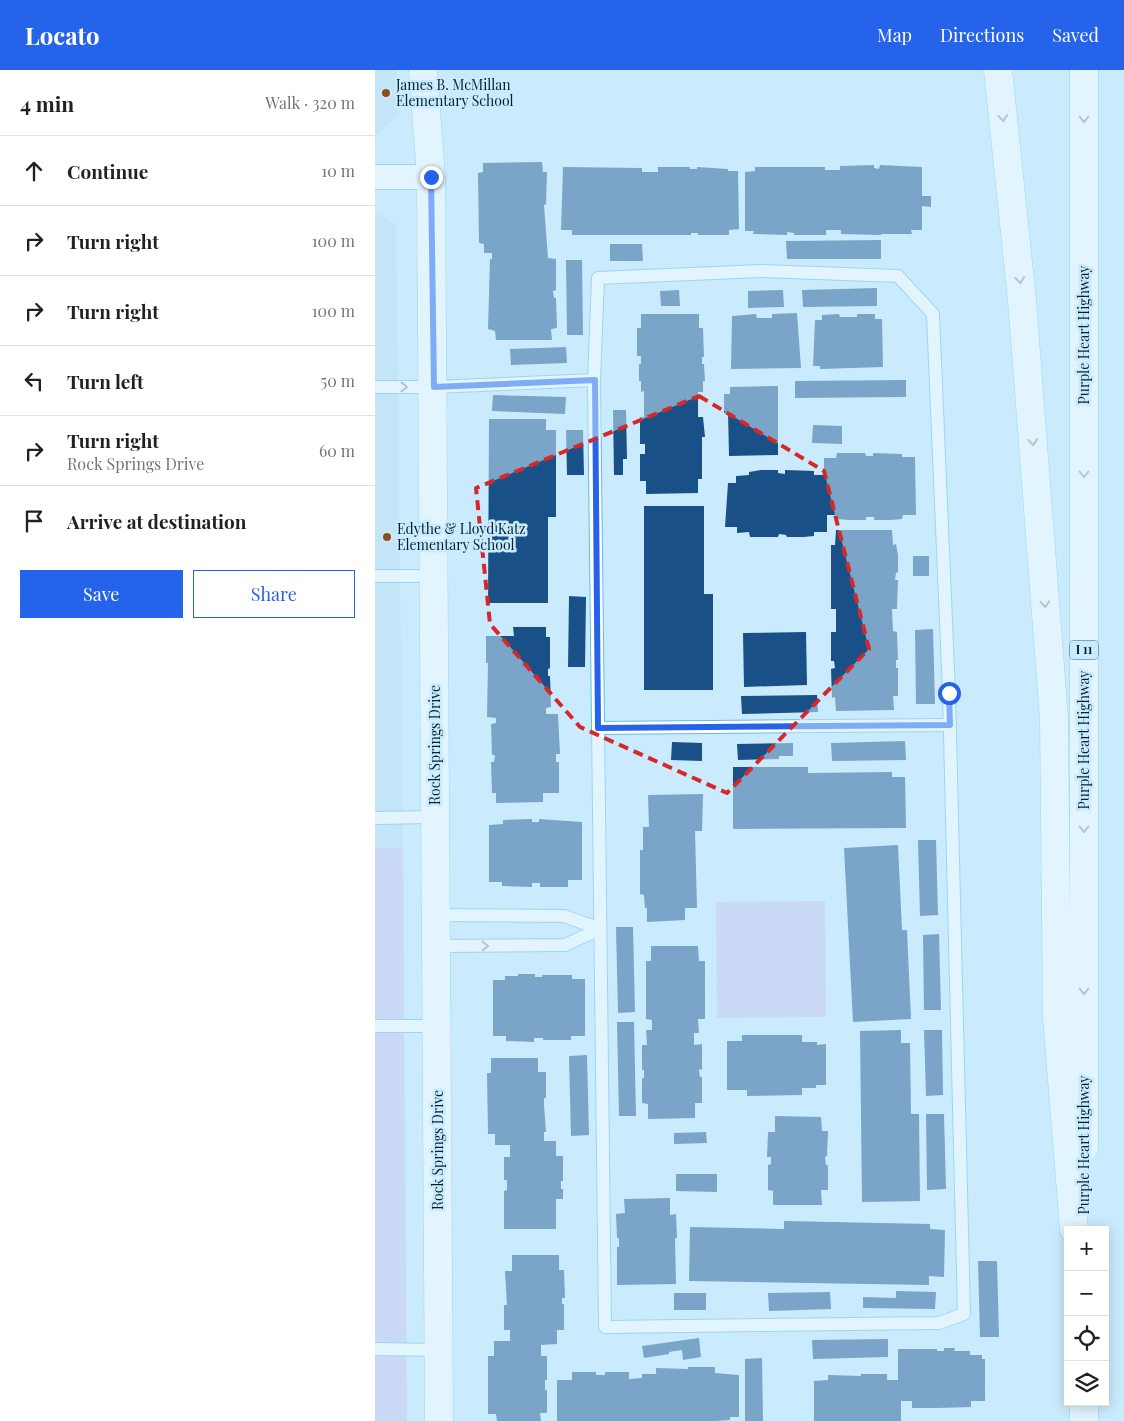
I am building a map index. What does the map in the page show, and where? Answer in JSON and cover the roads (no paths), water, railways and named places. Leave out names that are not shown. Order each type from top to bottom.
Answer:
[{"type":"main road","name":"Rock Springs Drive","points":[[423,70],[431,177],[434,387],[439,1421]]},
{"type":"main road","points":[[998,70],[1022,300],[1053,709],[1057,1017],[1074,1226]]},
{"type":"main road","name":"Purple Heart Highway","points":[[1083,70],[1084,1226]]},
{"type":"main road","points":[[1084,1406],[1084,1421]]},
{"type":"street","points":[[375,177],[431,177]]},
{"type":"lane","points":[[761,271],[898,276],[933,314],[950,725],[964,1314],[939,1323],[605,1327],[595,380],[598,278],[761,271]]},
{"type":"lane","points":[[375,387],[434,387],[595,380]]},
{"type":"lane","points":[[375,576],[434,576]]},
{"type":"lane","points":[[598,728],[950,725]]},
{"type":"lane","points":[[375,817],[435,817]]},
{"type":"lane","points":[[436,915],[563,916],[600,929]]},
{"type":"lane","points":[[437,946],[565,945],[600,929]]},
{"type":"lane","points":[[375,1026],[438,1026]]},
{"type":"lane","points":[[375,1349],[439,1350]]},
{"type":"place","name":"James B. McMillan Elementary School","points":[[386,93]]},
{"type":"place","name":"Edythe & Lloyd Katz Elementary School","points":[[387,537]]}]
